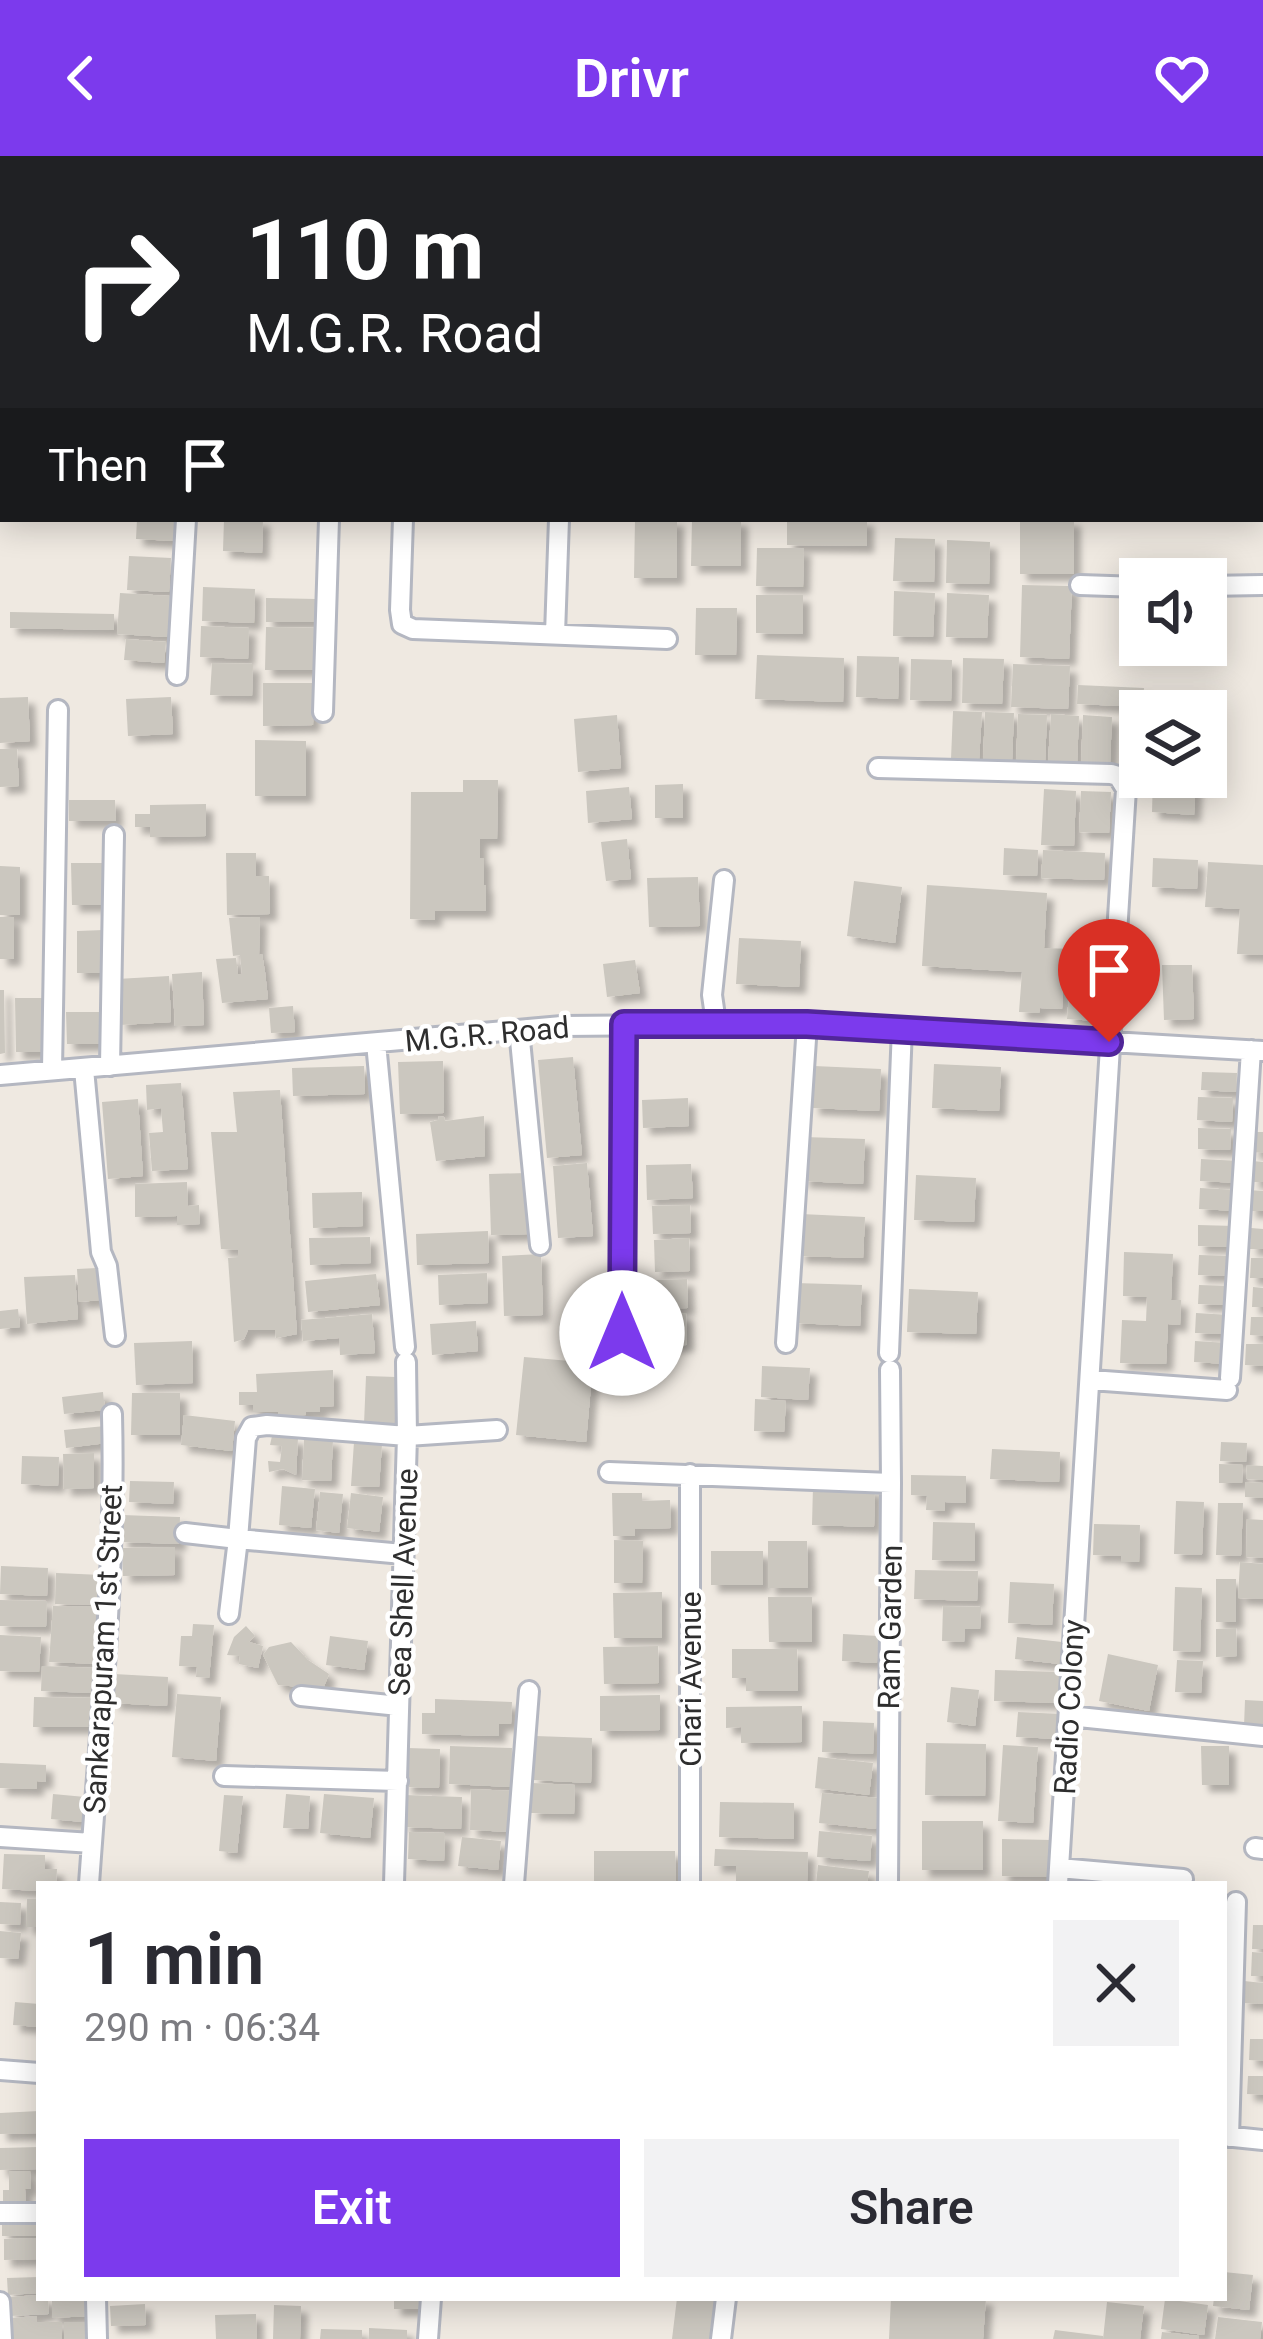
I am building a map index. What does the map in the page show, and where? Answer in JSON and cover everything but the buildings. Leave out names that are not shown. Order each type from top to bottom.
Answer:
[{"type":"street","points":[[177,675],[186,522]]},
{"type":"street","points":[[323,712],[328,522]]},
{"type":"street","points":[[403,522],[400,610],[402,624],[413,629],[667,639]]},
{"type":"street","points":[[555,634],[559,522]]},
{"type":"street","points":[[1080,585],[1119,586]]},
{"type":"street","points":[[1227,586],[1263,586]]},
{"type":"street","points":[[52,1070],[58,710]]},
{"type":"street","name":"Radio Colony","points":[[878,768],[1111,775],[1124,782],[1126,790],[1059,1876]]},
{"type":"street","points":[[110,1066],[114,835]]},
{"type":"street","points":[[716,1023],[712,995],[724,880]]},
{"type":"street","points":[[622,1333],[624,1024]]},
{"type":"street","name":"M.G.R. Road","points":[[0,1075],[624,1024],[807,1024],[1257,1050]]},
{"type":"street","points":[[785,1343],[807,1024]]},
{"type":"street","name":"Ram Garden","points":[[888,1881],[889,1362],[902,1028]]},
{"type":"street","points":[[519,1030],[540,1246]]},
{"type":"street","points":[[376,1043],[405,1354],[407,1436],[497,1430]]},
{"type":"street","points":[[1091,1380],[1229,1384],[1257,1050]]},
{"type":"street","points":[[84,1069],[101,1252],[107,1266],[115,1336]]},
{"type":"street","name":"Sankarapuram 1st Street","points":[[89,1881],[106,1667],[112,1414]]},
{"type":"street","name":"Sea Shell Avenue","points":[[238,1539],[252,1427],[407,1436],[394,1881]]},
{"type":"street","points":[[609,1472],[891,1483]]},
{"type":"street","name":"Chari Avenue","points":[[690,1881],[691,1474]]},
{"type":"street","points":[[185,1533],[404,1554]]},
{"type":"street","points":[[229,1614],[238,1539]]},
{"type":"street","points":[[514,1881],[529,1691]]},
{"type":"street","points":[[301,1696],[399,1706]]},
{"type":"street","points":[[1069,1716],[1263,1736]]},
{"type":"street","points":[[224,1775],[398,1781]]},
{"type":"street","points":[[0,1837],[92,1843]]},
{"type":"street","points":[[1059,1876],[1183,1880]]},
{"type":"street","points":[[1227,2113],[1236,1902]]},
{"type":"street","points":[[0,2070],[36,2073]]},
{"type":"street","points":[[1227,2136],[1263,2140]]},
{"type":"street","points":[[0,2213],[36,2213]]},
{"type":"street","points":[[96,2301],[97,2339]]},
{"type":"street","points":[[428,2339],[431,2301]]},
{"type":"street","points":[[721,2339],[726,2301]]},
{"type":"street","points":[[0,2302],[2,2339]]},
{"type":"route","points":[[622,1333],[624,1024],[807,1024],[1109,1042]]}]
